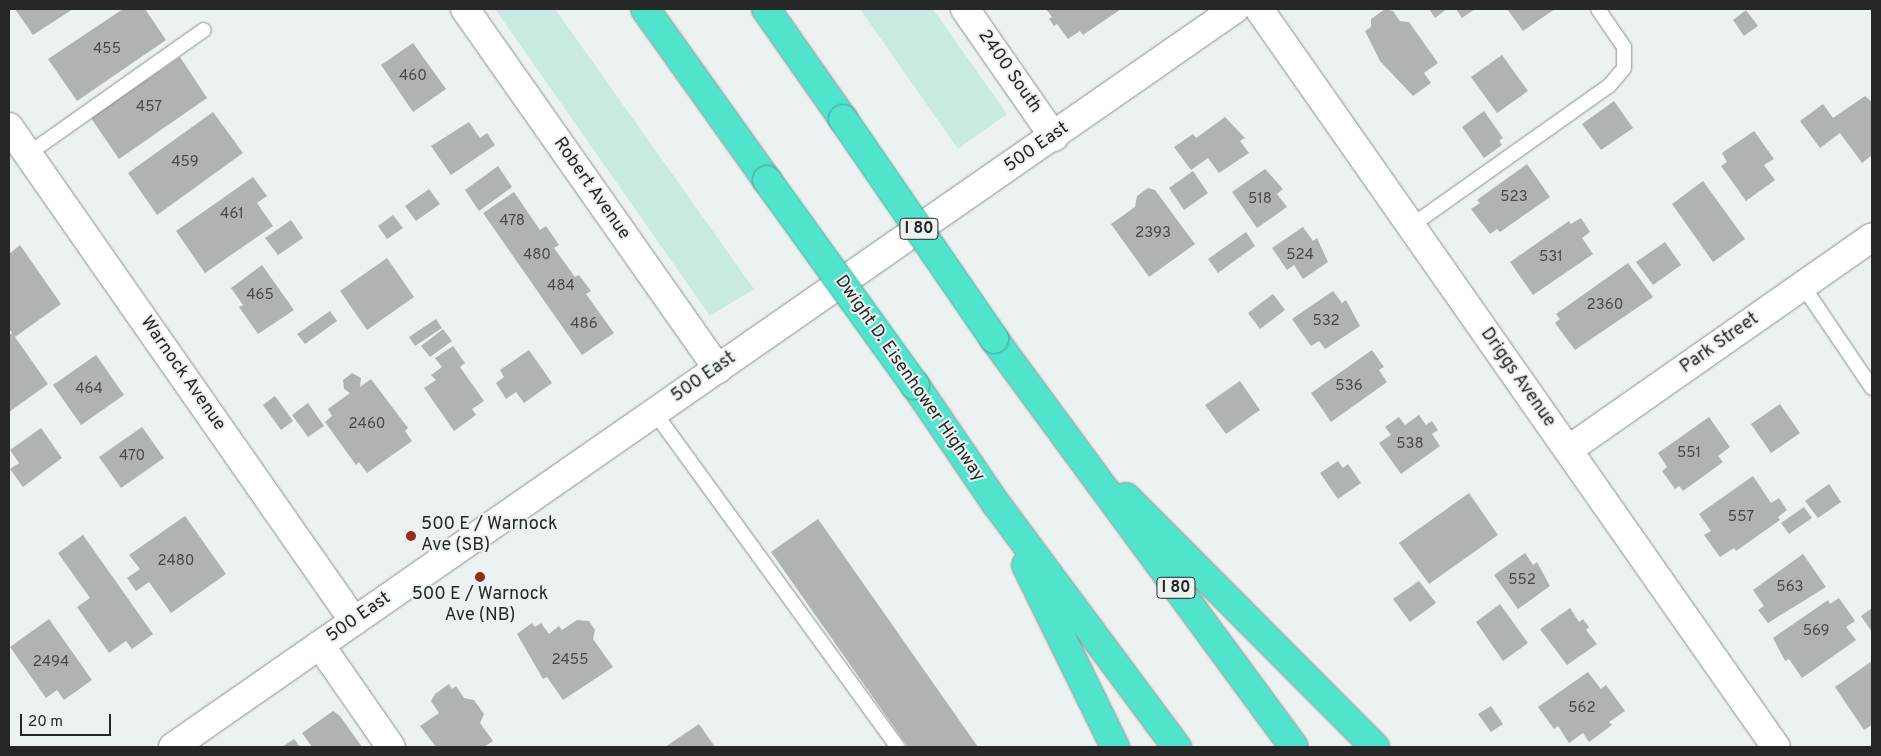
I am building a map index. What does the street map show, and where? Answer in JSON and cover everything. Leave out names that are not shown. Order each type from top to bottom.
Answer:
[{"type":"highway","name":"Dwight D. Eisenhower Highway","points":[[645,9],[915,385],[997,505],[1177,747]]},
{"type":"highway","name":"I 80","points":[[766,9],[1058,429],[1294,747]]},
{"type":"highway","points":[[1058,429],[1375,747]]},
{"type":"highway","points":[[997,505],[1115,747]]},
{"type":"street","name":"Robert Avenue","points":[[464,9],[718,369]]},
{"type":"street","name":"2400 South","points":[[964,9],[1054,137]]},
{"type":"street","name":"500 East","points":[[173,747],[1054,137],[1235,9]]},
{"type":"street","name":"Driggs Avenue","points":[[1259,9],[1776,747]]},
{"type":"street","name":"Warnock Avenue","points":[[9,127],[354,621]]},
{"type":"street","name":"Park Street","points":[[1568,450],[1872,237]]},
{"type":"street","points":[[320,645],[391,747]]},
{"type":"lane","points":[[1411,226],[1609,86],[1624,68],[1624,47],[1598,9]]},
{"type":"lane","points":[[28,154],[204,30]]},
{"type":"lane","points":[[1803,286],[1872,388]]},
{"type":"lane","points":[[655,413],[898,747]]},
{"type":"green space","points":[[495,9],[555,9],[754,289],[710,316]]},
{"type":"green space","points":[[860,9],[933,9],[1007,114],[958,149]]},
{"type":"building","points":[[15,9],[73,9],[33,35]]},
{"type":"building","points":[[123,9],[145,9],[166,40],[77,101],[48,59]]},
{"type":"building","points":[[1046,9],[1121,9],[1083,35],[1080,31],[1068,39],[1057,24],[1054,26],[1049,19],[1052,17]]},
{"type":"building","points":[[1385,9],[1393,11],[1400,21],[1409,22],[1438,63],[1424,73],[1431,83],[1413,96],[1380,61],[1365,31],[1371,27],[1371,19]]},
{"type":"building","points":[[1429,9],[1447,9],[1435,18]]},
{"type":"building","points":[[1456,9],[1475,9],[1462,18]]},
{"type":"building","points":[[1507,9],[1555,9],[1523,31]]},
{"type":"building","points":[[1746,10],[1758,26],[1744,36],[1733,20]]},
{"type":"building","points":[[413,43],[446,89],[413,112],[381,65]]},
{"type":"building","points":[[1502,55],[1528,91],[1497,113],[1471,77]]},
{"type":"building","points":[[180,57],[207,98],[119,159],[91,118]]},
{"type":"building","points":[[1865,96],[1872,102],[1872,155],[1862,163],[1840,133],[1820,148],[1800,121],[1823,104],[1833,118]]},
{"type":"building","points":[[1614,101],[1633,128],[1601,150],[1582,124]]},
{"type":"building","points":[[1484,111],[1503,138],[1499,141],[1502,145],[1484,158],[1462,127]]},
{"type":"building","points":[[213,112],[243,153],[157,215],[128,173]]},
{"type":"building","points":[[1225,117],[1245,138],[1240,141],[1249,153],[1219,173],[1208,158],[1191,170],[1174,147],[1193,134],[1196,138]]},
{"type":"building","points":[[469,122],[480,138],[487,133],[495,145],[451,175],[431,146]]},
{"type":"building","points":[[1754,131],[1774,159],[1764,165],[1775,180],[1746,201],[1721,166],[1727,162],[1722,153]]},
{"type":"building","points":[[1527,164],[1550,197],[1500,232],[1497,229],[1490,234],[1471,209],[1480,203],[1477,200]]},
{"type":"building","points":[[498,166],[512,187],[479,211],[465,190]]},
{"type":"building","points":[[1265,169],[1283,189],[1277,194],[1287,207],[1257,228],[1232,192]]},
{"type":"building","points":[[1193,171],[1208,193],[1184,210],[1169,188]]},
{"type":"building","points":[[253,177],[267,196],[257,203],[273,226],[205,273],[176,231]]},
{"type":"building","points":[[1703,181],[1745,239],[1713,262],[1672,204]]},
{"type":"building","points":[[1148,188],[1155,190],[1195,244],[1149,277],[1111,224],[1135,207],[1137,196]]},
{"type":"building","points":[[429,189],[440,204],[416,221],[405,206]]},
{"type":"building","points":[[514,192],[540,230],[546,226],[559,245],[554,248],[575,277],[579,275],[591,291],[586,294],[614,333],[582,355],[483,213]]},
{"type":"building","points":[[393,215],[403,228],[387,239],[378,226]]},
{"type":"building","points":[[1581,218],[1590,232],[1582,238],[1593,254],[1533,295],[1510,262],[1569,221],[1571,224]]},
{"type":"building","points":[[291,220],[303,238],[278,255],[265,238]]},
{"type":"building","points":[[1303,227],[1313,241],[1317,238],[1328,262],[1303,279],[1294,265],[1287,270],[1272,248]]},
{"type":"building","points":[[1246,232],[1255,246],[1218,273],[1208,259]]},
{"type":"building","points":[[1665,242],[1681,265],[1653,285],[1636,262]]},
{"type":"building","points":[[20,245],[61,304],[15,337],[48,384],[9,412],[9,335],[12,333],[9,328],[9,254]]},
{"type":"building","points":[[387,258],[414,297],[367,330],[340,291]]},
{"type":"building","points":[[1628,263],[1653,297],[1575,350],[1555,323],[1560,319],[1556,314]]},
{"type":"building","points":[[262,265],[294,310],[258,334],[239,307],[243,305],[231,288]]},
{"type":"building","points":[[1333,291],[1342,303],[1346,300],[1360,326],[1325,349],[1319,341],[1311,346],[1292,319]]},
{"type":"building","points":[[1273,294],[1285,310],[1260,329],[1248,313]]},
{"type":"building","points":[[330,311],[337,321],[305,344],[297,334]]},
{"type":"building","points":[[436,319],[442,328],[415,346],[409,337]]},
{"type":"building","points":[[443,329],[452,341],[430,357],[421,346]]},
{"type":"building","points":[[453,346],[465,363],[460,367],[484,401],[472,409],[476,415],[454,431],[424,388],[436,380],[431,375],[442,367],[435,358]]},
{"type":"building","points":[[529,350],[552,383],[524,403],[516,392],[506,399],[496,383],[504,377],[500,370]]},
{"type":"building","points":[[1372,350],[1384,367],[1379,370],[1387,382],[1331,422],[1311,393]]},
{"type":"building","points":[[96,355],[124,395],[81,425],[53,385]]},
{"type":"building","points":[[352,373],[361,378],[360,387],[371,379],[408,428],[405,431],[412,441],[367,473],[359,462],[356,465],[325,422],[332,416],[328,409],[350,393],[344,389],[343,380]]},
{"type":"building","points":[[1240,381],[1260,410],[1226,434],[1205,405]]},
{"type":"building","points":[[275,396],[293,421],[281,430],[263,405]]},
{"type":"building","points":[[308,403],[324,426],[308,437],[292,415]]},
{"type":"building","points":[[1780,404],[1800,433],[1771,453],[1751,424]]},
{"type":"building","points":[[1419,415],[1426,425],[1432,421],[1438,430],[1432,434],[1440,446],[1401,474],[1379,443],[1391,435],[1385,427],[1399,417],[1405,425]]},
{"type":"building","points":[[1709,417],[1730,447],[1718,456],[1723,462],[1683,491],[1679,486],[1675,489],[1662,471],[1667,467],[1658,453]]},
{"type":"building","points":[[142,427],[164,458],[121,488],[99,457]]},
{"type":"building","points":[[41,428],[62,458],[23,487],[10,469],[19,463],[10,450]]},
{"type":"building","points":[[1338,461],[1343,468],[1348,464],[1361,483],[1338,499],[1320,473]]},
{"type":"building","points":[[1753,476],[1771,503],[1779,498],[1787,510],[1778,517],[1780,520],[1736,551],[1734,548],[1720,557],[1704,535],[1711,531],[1699,514]]},
{"type":"building","points":[[1829,484],[1841,502],[1818,518],[1805,501]]},
{"type":"building","points":[[1469,493],[1498,535],[1429,584],[1399,543]]},
{"type":"building","points":[[1804,507],[1812,518],[1789,534],[1781,523]]},
{"type":"building","points":[[185,516],[226,574],[171,613],[149,582],[136,591],[127,578],[140,569],[129,555]]},
{"type":"building","points":[[818,519],[978,747],[908,747],[771,552]]},
{"type":"building","points":[[83,535],[153,634],[132,649],[126,641],[109,653],[77,607],[90,598],[58,553]]},
{"type":"building","points":[[1525,553],[1533,565],[1537,562],[1550,586],[1518,609],[1494,575]]},
{"type":"building","points":[[1803,554],[1826,587],[1768,623],[1758,610],[1764,606],[1753,590]]},
{"type":"building","points":[[1419,581],[1436,603],[1410,622],[1393,599]]},
{"type":"building","points":[[1839,598],[1855,621],[1846,627],[1856,640],[1802,678],[1789,659],[1785,661],[1773,638],[1828,600],[1830,604]]},
{"type":"building","points":[[1500,604],[1528,643],[1503,661],[1476,622]]},
{"type":"building","points":[[1570,608],[1579,622],[1583,619],[1589,627],[1586,630],[1597,644],[1567,665],[1540,629]]},
{"type":"building","points":[[1872,608],[1872,632],[1861,616]]},
{"type":"building","points":[[49,619],[92,680],[64,700],[57,690],[46,698],[10,647]]},
{"type":"building","points":[[577,620],[589,621],[595,630],[593,639],[613,667],[563,700],[547,677],[543,679],[517,634],[532,623],[535,627],[541,623],[549,634],[559,626],[562,630]]},
{"type":"building","points":[[1872,661],[1872,725],[1864,730],[1835,687]]},
{"type":"building","points":[[1588,672],[1601,689],[1606,685],[1625,711],[1609,722],[1612,725],[1589,742],[1583,733],[1569,743],[1558,726],[1554,729],[1538,707]]},
{"type":"building","points":[[449,684],[452,689],[456,686],[464,698],[474,700],[484,714],[480,723],[493,741],[484,747],[436,747],[420,726],[439,713],[431,701],[435,694]]},
{"type":"building","points":[[1491,706],[1503,724],[1491,732],[1478,714]]},
{"type":"building","points":[[333,711],[340,716],[362,747],[312,747],[302,733]]},
{"type":"building","points":[[699,724],[715,747],[665,747]]},
{"type":"building","points":[[294,739],[300,747],[282,747]]},
{"type":"place","name":"500 E / Warnock Ave (SB)","points":[[411,536]]},
{"type":"place","name":"500 E / Warnock Ave (NB)","points":[[480,577]]}]
